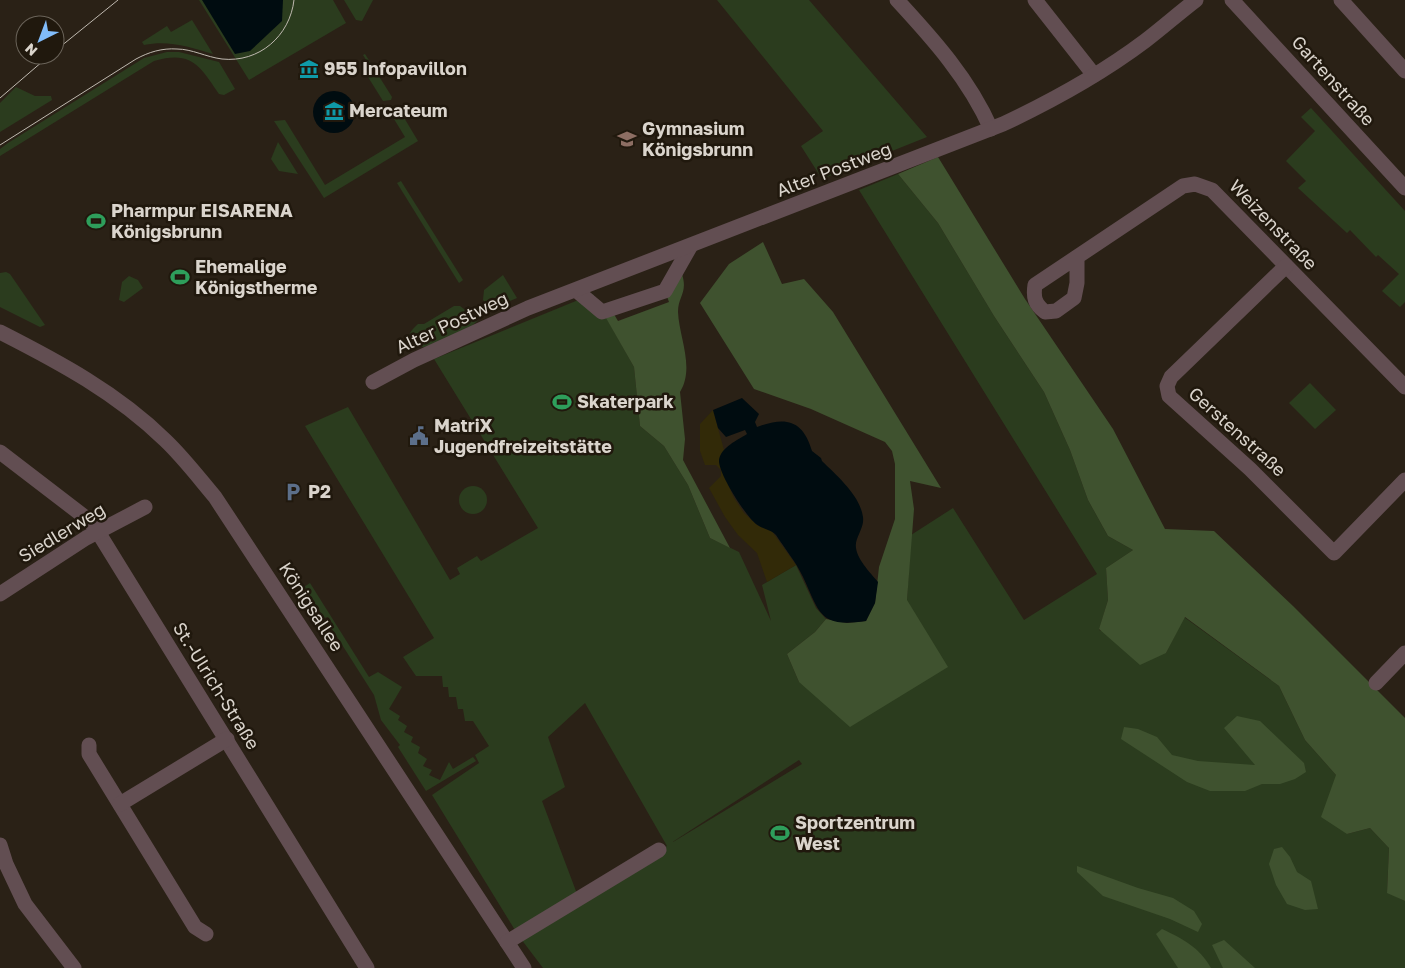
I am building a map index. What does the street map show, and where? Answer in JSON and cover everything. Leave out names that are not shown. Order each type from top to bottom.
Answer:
[{"type":"street","points":[[897,0],[953,64],[975,97],[991,129]]},
{"type":"street","points":[[1035,0],[1094,74]]},
{"type":"street","name":"Alter Postweg","points":[[373,382],[414,360],[490,324],[991,129],[1050,102],[1145,41],[1196,0]]},
{"type":"street","name":"Gartenstraße","points":[[1232,0],[1405,188]]},
{"type":"street","points":[[1341,0],[1405,70]]},
{"type":"street","name":"Weizenstraße","points":[[1077,259],[1183,186],[1195,184],[1212,190],[1402,380]]},
{"type":"street","points":[[577,291],[602,312],[665,291],[690,247]]},
{"type":"street","name":"Gerstenstraße","points":[[1286,266],[1171,377],[1167,386],[1169,396],[1244,463],[1334,552],[1405,480]]},
{"type":"street","name":"Königsallee","points":[[0,332],[81,375],[121,402],[165,440],[215,497],[524,968]]},
{"type":"street","name":"St.-Ulrich-Straße","points":[[0,452],[90,521],[98,532],[367,968]]},
{"type":"street","name":"Siedlerweg","points":[[0,594],[98,532],[145,507]]},
{"type":"street","points":[[1376,682],[1405,653]]},
{"type":"street","points":[[120,804],[227,739]]},
{"type":"street","points":[[89,745],[89,754],[195,927],[206,934]]},
{"type":"street","points":[[0,846],[6,864],[25,904],[74,968]]},
{"type":"street","points":[[507,942],[659,850]]},
{"type":"green space","points":[[199,0],[333,0],[346,23],[249,80]]},
{"type":"green space","points":[[344,0],[373,0],[362,21],[356,20]]},
{"type":"green space","points":[[717,0],[809,0],[927,137],[822,179],[801,146],[823,131]]},
{"type":"green space","points":[[192,20],[213,54],[179,45],[162,43],[144,45],[142,42],[167,26],[171,32]]},
{"type":"green space","points":[[167,52],[179,52],[219,62],[235,89],[224,95],[219,94],[200,69],[187,59],[167,58],[154,61],[0,156],[0,149],[8,143],[144,58]]},
{"type":"green space","points":[[365,54],[392,97],[391,100],[383,101],[363,69],[370,66],[363,55]]},
{"type":"green space","points":[[16,87],[35,96],[51,96],[52,100],[0,132],[0,103]]},
{"type":"green space","points":[[386,106],[397,106],[418,141],[324,198],[274,121],[285,120],[325,185],[405,137]]},
{"type":"green space","points":[[1311,108],[1405,211],[1405,302],[1400,307],[1382,291],[1399,274],[1378,255],[1376,257],[1350,230],[1347,233],[1298,188],[1306,181],[1286,161],[1315,131],[1301,117]]},
{"type":"green space","points":[[278,142],[298,174],[279,171],[271,159]]},
{"type":"green space","points":[[938,157],[1025,299],[1113,429],[1165,529],[1214,531],[1293,606],[1405,718],[1405,901],[1387,893],[1389,848],[1370,828],[1347,834],[1321,817],[1336,775],[1305,740],[1279,686],[1185,617],[1166,653],[1140,665],[1099,629],[1108,600],[1106,568],[1133,550],[1108,536],[1088,500],[1070,450],[1044,392],[994,316],[938,223],[898,174]]},
{"type":"green space","points":[[898,174],[938,223],[994,316],[1044,392],[1070,450],[1088,500],[1108,536],[1133,550],[1106,568],[1108,600],[1099,630],[1166,653],[1184,617],[1279,686],[1305,740],[1336,775],[1347,834],[1370,828],[1389,848],[1387,892],[1405,901],[1405,968],[543,968],[518,935],[432,795],[479,763],[475,755],[489,746],[473,721],[465,721],[463,709],[458,709],[456,697],[449,697],[448,687],[443,687],[442,676],[416,676],[403,657],[434,638],[305,426],[348,407],[450,580],[460,574],[457,568],[477,556],[481,561],[538,528],[434,359],[593,294],[634,367],[640,426],[664,446],[688,485],[710,538],[739,552],[771,621],[762,585],[796,565],[816,608],[826,619],[815,632],[787,654],[799,682],[907,600],[911,535],[953,508],[1024,620],[1097,574],[859,190]],"holes":[[[585,703],[667,846],[579,899],[542,801],[565,787],[548,737]],[[799,760],[802,764],[673,842],[674,841]]]},
{"type":"green space","points":[[401,181],[463,280],[459,283],[397,183]]},
{"type":"green space","points":[[763,242],[782,284],[804,279],[833,312],[941,488],[910,481],[914,509],[907,600],[948,667],[850,727],[799,682],[787,654],[815,632],[826,619],[847,623],[866,621],[875,603],[879,567],[895,519],[895,464],[892,451],[885,442],[811,409],[754,389],[700,303],[729,264]]},
{"type":"green space","points":[[6,272],[10,274],[45,325],[40,327],[0,307],[0,273]]},
{"type":"green space","points":[[682,274],[684,286],[678,312],[686,363],[684,383],[680,392],[685,439],[683,460],[730,548],[710,538],[688,485],[664,446],[640,426],[634,367],[606,318],[612,311],[618,321],[669,302],[665,291]]},
{"type":"green space","points":[[503,275],[517,298],[491,309],[483,300],[484,290]]},
{"type":"green space","points":[[129,276],[138,280],[143,288],[124,302],[119,300],[122,282]]},
{"type":"green space","points":[[454,306],[460,306],[478,320],[472,326],[439,343],[421,347],[414,345],[409,337],[418,324],[424,324]]},
{"type":"green space","points":[[1310,383],[1336,410],[1315,429],[1289,403]]},
{"type":"green space","points":[[473,486],[483,490],[487,500],[483,510],[473,514],[463,510],[459,500],[463,490]]},
{"type":"green space","points":[[310,583],[369,677],[378,672],[402,687],[389,709],[400,716],[398,720],[407,726],[404,732],[413,737],[411,742],[420,747],[418,753],[427,759],[423,766],[432,770],[429,775],[440,780],[449,762],[453,769],[473,757],[476,761],[426,791],[398,747],[400,745],[381,720],[374,695],[332,629],[333,624],[328,617],[324,618],[304,587]]},
{"type":"green space","points":[[1237,716],[1260,721],[1304,763],[1306,772],[1295,779],[1280,784],[1262,784],[1245,791],[1210,791],[1187,782],[1121,739],[1124,727],[1138,729],[1157,737],[1172,755],[1198,761],[1255,765],[1224,728]]},
{"type":"green space","points":[[1282,847],[1290,857],[1297,872],[1311,881],[1318,909],[1305,910],[1287,904],[1276,885],[1269,864],[1274,849]]},
{"type":"green space","points":[[1077,866],[1138,888],[1173,898],[1194,911],[1202,924],[1198,932],[1170,919],[1103,896],[1077,872]]},
{"type":"green space","points":[[1162,929],[1190,944],[1201,954],[1211,968],[1178,968],[1156,934]]},
{"type":"green space","points":[[1224,940],[1255,968],[1223,968],[1212,945]]},
{"type":"sand","points":[[713,410],[724,450],[719,460],[721,469],[734,498],[744,513],[757,525],[771,530],[796,565],[767,582],[757,553],[738,535],[725,517],[709,488],[721,476],[721,470],[716,465],[705,465],[700,451],[700,424]]},
{"type":"shaded area","points":[[202,0],[283,0],[282,21],[250,51],[235,54]]},
{"type":"shaded area","points":[[338,91],[346,94],[352,100],[355,112],[352,124],[346,130],[330,133],[322,130],[316,124],[313,108],[316,100],[322,94]]},
{"type":"shaded area","points":[[742,398],[759,414],[755,422],[757,427],[785,422],[792,423],[798,427],[804,433],[812,451],[841,480],[857,501],[863,520],[857,539],[856,550],[866,568],[878,582],[875,603],[866,621],[839,622],[830,620],[823,615],[813,600],[797,566],[776,535],[758,526],[751,519],[727,484],[720,466],[720,455],[730,444],[747,434],[745,430],[726,437],[718,428],[713,410]]},
{"type":"tram line","points":[[65,43],[118,0]]},
{"type":"tram line","points":[[0,145],[136,59],[151,52],[166,49],[183,49],[222,59],[248,57],[260,52],[279,36],[286,25],[294,0]]},
{"type":"tram line","points":[[0,98],[38,65]]},
{"type":"place","name":"955 Infopavillon","points":[[309,69]]},
{"type":"place","name":"Mercateum","points":[[334,111]]},
{"type":"place","name":"Gymnasium Königsbrunn","points":[[627,139]]},
{"type":"place","name":"Pharmpur EISARENA Königsbrunn","points":[[96,221]]},
{"type":"place","name":"Ehemalige Königstherme","points":[[180,277]]},
{"type":"place","name":"Skaterpark","points":[[562,402]]},
{"type":"place","name":"MatriX Jugendfreizeitstätte","points":[[419,436]]},
{"type":"place","name":"P2","points":[[293,492]]},
{"type":"place","name":"Sportzentrum West","points":[[780,833]]}]
